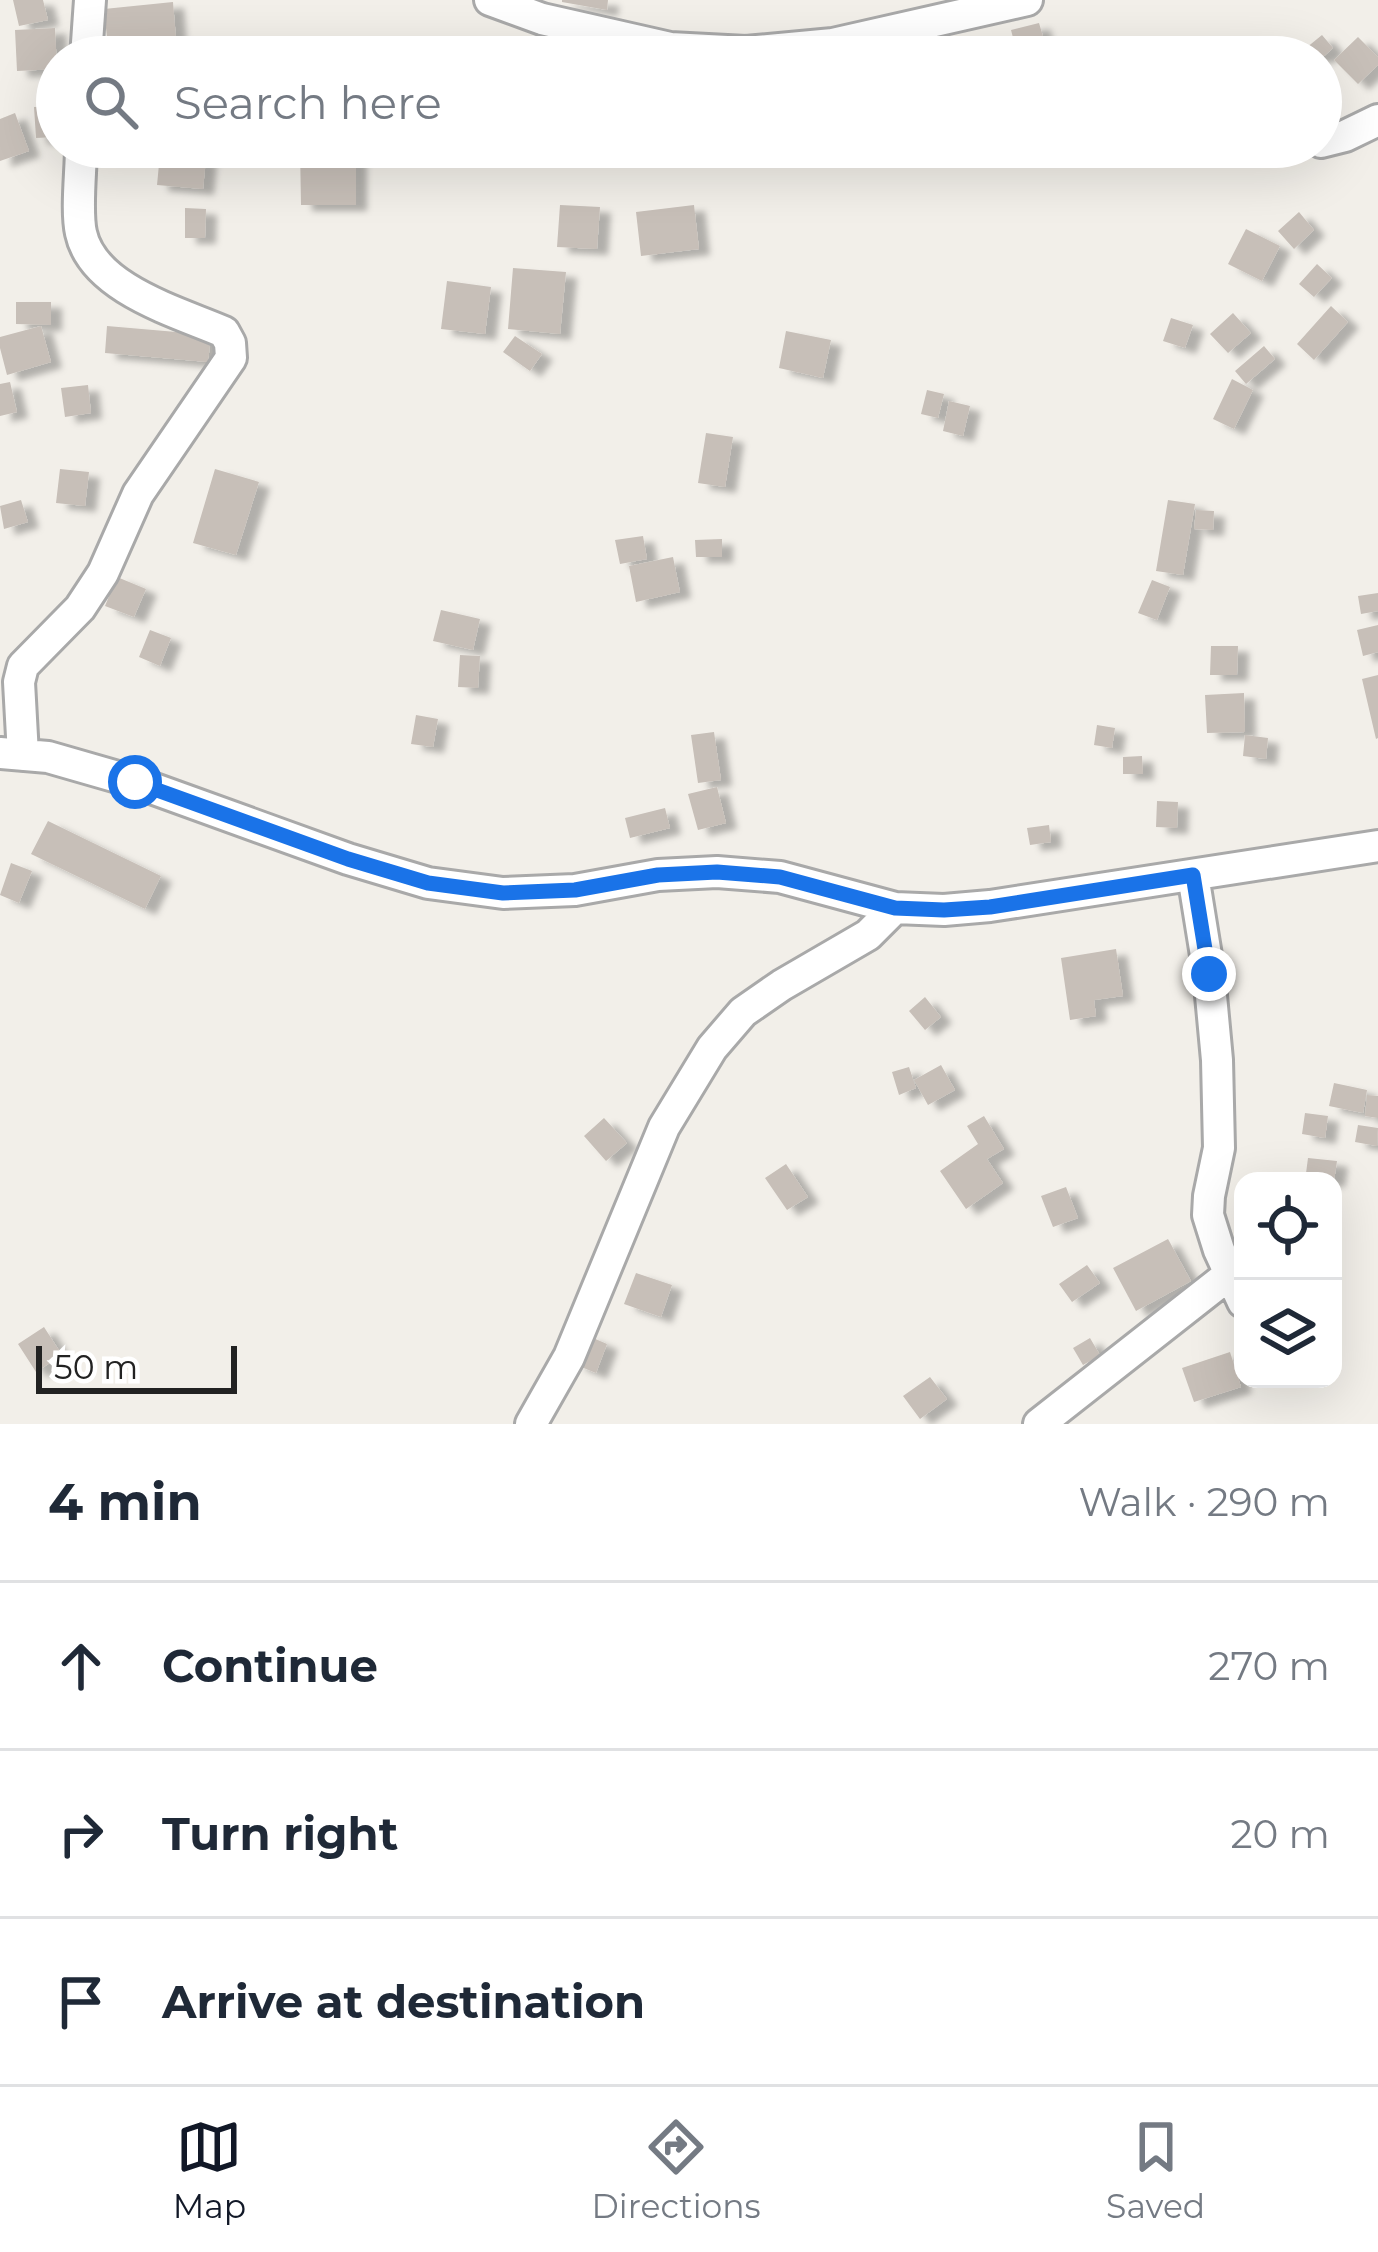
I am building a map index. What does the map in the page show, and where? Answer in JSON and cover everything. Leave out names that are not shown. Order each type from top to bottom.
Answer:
[{"type":"street","points":[[87,36],[90,0]]},
{"type":"street","points":[[490,0],[542,19],[617,36]]},
{"type":"street","points":[[868,36],[1028,0]]},
{"type":"street","points":[[1342,137],[1378,120]]},
{"type":"street","points":[[81,168],[80,232],[100,268],[148,299],[224,332],[231,358],[138,494],[103,572],[80,608],[22,666],[12,754],[49,757],[135,782],[428,883],[503,893],[575,890],[658,875],[717,872],[780,877],[895,908],[944,910],[990,907],[1378,846]]},
{"type":"street","points":[[1193,875],[1217,1060],[1219,1148],[1208,1215],[1234,1282]]},
{"type":"street","points":[[532,1424],[569,1358],[664,1127],[712,1048],[743,1012],[868,935],[895,908]]},
{"type":"street","points":[[1039,1424],[1234,1290]]},
{"type":"building","points":[[13,0],[43,0],[48,20],[19,26]]},
{"type":"building","points":[[608,0],[607,10],[562,2]]},
{"type":"building","points":[[173,2],[176,36],[107,36],[104,9]]},
{"type":"building","points":[[1039,23],[1043,36],[1013,36],[1011,30]]},
{"type":"building","points":[[55,28],[55,36],[36,36],[36,70],[17,71],[15,30]]},
{"type":"building","points":[[1358,37],[1378,57],[1378,65],[1358,84],[1342,68],[1342,52]]},
{"type":"building","points":[[15,113],[29,151],[0,161],[0,119]]},
{"type":"building","points":[[159,168],[205,168],[203,189],[157,185]]},
{"type":"building","points":[[300,168],[356,168],[356,205],[301,205]]},
{"type":"building","points":[[560,205],[600,207],[597,249],[557,247]]},
{"type":"building","points":[[694,205],[699,249],[641,256],[636,212]]},
{"type":"building","points":[[185,208],[206,209],[205,238],[185,238]]},
{"type":"building","points":[[1299,212],[1314,230],[1294,249],[1278,231]]},
{"type":"building","points":[[1246,229],[1280,246],[1262,281],[1228,264]]},
{"type":"building","points":[[1317,264],[1332,278],[1314,297],[1299,284]]},
{"type":"building","points":[[513,268],[566,272],[560,334],[508,329]]},
{"type":"building","points":[[447,281],[491,287],[485,334],[441,329]]},
{"type":"building","points":[[16,302],[51,302],[51,325],[16,324]]},
{"type":"building","points":[[1331,306],[1348,322],[1314,360],[1297,344]]},
{"type":"building","points":[[1233,313],[1251,333],[1228,353],[1210,334]]},
{"type":"building","points":[[1171,318],[1193,325],[1185,348],[1163,341]]},
{"type":"building","points":[[41,326],[51,362],[7,375],[0,337]]},
{"type":"building","points":[[107,326],[211,335],[208,362],[105,353]]},
{"type":"building","points":[[786,331],[831,340],[823,378],[779,368]]},
{"type":"building","points":[[515,336],[542,354],[530,371],[503,352]]},
{"type":"building","points":[[1264,346],[1275,359],[1246,384],[1235,371]]},
{"type":"building","points":[[1232,379],[1253,390],[1234,429],[1213,419]]},
{"type":"building","points":[[10,382],[17,412],[0,416],[0,384]]},
{"type":"building","points":[[88,385],[91,413],[65,417],[61,388]]},
{"type":"building","points":[[927,390],[944,394],[938,418],[921,414]]},
{"type":"building","points":[[949,401],[970,406],[963,436],[943,431]]},
{"type":"building","points":[[706,433],[733,437],[725,487],[698,483]]},
{"type":"building","points":[[60,469],[89,472],[85,506],[56,503]]},
{"type":"building","points":[[215,469],[259,482],[236,555],[193,543]]},
{"type":"building","points":[[21,500],[28,522],[4,529],[0,506]]},
{"type":"building","points":[[1168,500],[1195,504],[1183,575],[1156,571]]},
{"type":"building","points":[[1196,510],[1214,511],[1213,530],[1194,529]]},
{"type":"building","points":[[643,536],[647,559],[620,564],[615,540]]},
{"type":"building","points":[[722,539],[722,557],[696,557],[695,540]]},
{"type":"building","points":[[673,557],[680,592],[636,602],[629,566]]},
{"type":"building","points":[[117,577],[146,589],[134,617],[105,606]]},
{"type":"building","points":[[1152,580],[1170,587],[1157,620],[1138,613]]},
{"type":"building","points":[[1378,593],[1378,611],[1361,614],[1358,596]]},
{"type":"building","points":[[441,610],[480,619],[473,650],[433,641]]},
{"type":"building","points":[[1378,625],[1378,652],[1363,656],[1357,630]]},
{"type":"building","points":[[150,630],[171,638],[160,666],[139,657]]},
{"type":"building","points":[[1211,646],[1238,646],[1237,675],[1210,675]]},
{"type":"building","points":[[460,655],[480,656],[478,688],[458,687]]},
{"type":"building","points":[[1378,675],[1378,738],[1376,739],[1362,679]]},
{"type":"building","points":[[1244,693],[1245,732],[1207,733],[1205,695]]},
{"type":"building","points":[[416,715],[438,719],[433,747],[411,744]]},
{"type":"building","points":[[1097,725],[1115,728],[1112,748],[1094,745]]},
{"type":"building","points":[[714,732],[721,780],[698,783],[691,735]]},
{"type":"building","points":[[1245,735],[1268,738],[1266,759],[1243,756]]},
{"type":"building","points":[[1142,756],[1143,774],[1123,774],[1123,757]]},
{"type":"building","points":[[717,787],[726,823],[698,830],[688,794]]},
{"type":"building","points":[[1157,801],[1178,802],[1177,828],[1156,827]]},
{"type":"building","points":[[665,808],[670,828],[630,838],[625,818]]},
{"type":"building","points":[[48,821],[161,876],[145,909],[31,854]]},
{"type":"building","points":[[1049,825],[1051,842],[1030,845],[1027,828]]},
{"type":"building","points":[[11,863],[32,871],[19,903],[0,895]]},
{"type":"building","points":[[1116,949],[1123,996],[1094,1000],[1096,1016],[1070,1020],[1061,958]]},
{"type":"building","points":[[925,997],[941,1017],[925,1030],[909,1011]]},
{"type":"building","points":[[941,1065],[955,1090],[928,1105],[914,1080]]},
{"type":"building","points":[[909,1067],[916,1088],[899,1095],[892,1072]]},
{"type":"building","points":[[1334,1083],[1367,1090],[1363,1113],[1329,1106]]},
{"type":"building","points":[[1367,1095],[1378,1096],[1378,1118],[1365,1116]]},
{"type":"building","points":[[1305,1113],[1328,1116],[1325,1138],[1302,1134]]},
{"type":"building","points":[[984,1116],[1004,1149],[987,1159],[1003,1183],[966,1209],[940,1171],[978,1144],[967,1126]]},
{"type":"building","points":[[604,1118],[627,1143],[606,1161],[584,1136]]},
{"type":"building","points":[[1358,1125],[1378,1128],[1377,1146],[1355,1142]]},
{"type":"building","points":[[1308,1158],[1337,1161],[1335,1172],[1306,1172]]},
{"type":"building","points":[[786,1164],[808,1197],[787,1210],[765,1178]]},
{"type":"building","points":[[1066,1187],[1078,1218],[1053,1227],[1041,1196]]},
{"type":"building","points":[[1168,1239],[1191,1281],[1136,1311],[1113,1268]]},
{"type":"building","points":[[1087,1265],[1100,1283],[1072,1302],[1059,1284]]},
{"type":"building","points":[[636,1273],[672,1285],[661,1317],[624,1304]]},
{"type":"building","points":[[44,1327],[62,1355],[36,1372],[18,1344]]},
{"type":"building","points":[[586,1335],[607,1344],[596,1373],[574,1364]]},
{"type":"building","points":[[1090,1338],[1100,1355],[1083,1365],[1073,1348]]},
{"type":"building","points":[[1230,1352],[1234,1388],[1238,1388],[1194,1402],[1182,1368]]},
{"type":"building","points":[[930,1377],[947,1399],[920,1419],[903,1396]]},
{"type":"route","points":[[135,782],[348,859],[428,883],[503,893],[575,890],[658,875],[717,872],[780,877],[895,908],[944,910],[1193,875],[1209,974]]}]
